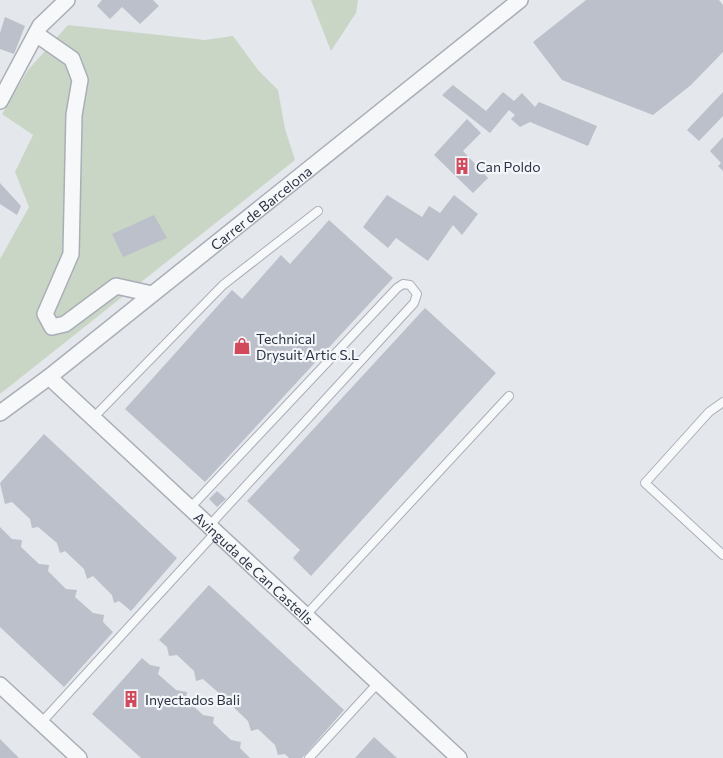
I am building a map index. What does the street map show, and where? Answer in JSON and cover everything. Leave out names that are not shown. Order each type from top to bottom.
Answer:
[{"type":"street","points":[[0,102],[40,26],[67,0]]},
{"type":"street","name":"Carrer de Barcelona","points":[[0,413],[49,377],[520,0]]},
{"type":"street","points":[[36,34],[72,59],[80,80],[74,115],[71,254],[45,314],[52,327],[65,324],[116,286],[152,294]]},
{"type":"street","name":"Avinguda de Can Castells","points":[[49,377],[459,758]]},
{"type":"street","points":[[0,685],[79,758]]},
{"type":"lane","points":[[93,418],[223,284],[318,211]]},
{"type":"lane","points":[[41,723],[416,300],[417,294],[413,288],[402,284],[397,288],[190,508]]},
{"type":"lane","points":[[306,615],[509,396]]},
{"type":"lane","points":[[723,402],[709,412],[645,484],[723,555]]},
{"type":"lane","points":[[309,758],[378,683]]},
{"type":"green space","points":[[311,0],[358,0],[356,13],[331,51]]},
{"type":"green space","points":[[68,25],[205,40],[233,36],[258,70],[278,90],[285,129],[295,160],[0,394],[0,259],[29,207],[15,172],[33,135],[2,114],[28,70]]},
{"type":"building","points":[[102,0],[153,0],[159,6],[140,24],[122,7],[110,19],[97,6]]},
{"type":"building","points":[[586,0],[719,0],[723,5],[723,52],[691,85],[653,115],[562,80],[533,42]]},
{"type":"building","points":[[5,17],[25,26],[14,54],[0,49],[0,33]]},
{"type":"building","points":[[453,85],[486,111],[503,92],[514,101],[522,93],[535,107],[539,102],[597,126],[588,146],[530,122],[520,127],[511,119],[515,115],[509,110],[490,133],[442,95]]},
{"type":"building","points":[[723,92],[723,116],[699,141],[687,130]]},
{"type":"building","name":"Can Poldo","points":[[467,119],[481,133],[463,151],[488,178],[473,193],[434,155]]},
{"type":"building","points":[[723,137],[723,171],[718,166],[721,163],[710,151]]},
{"type":"building","points":[[0,183],[21,206],[17,215],[0,204]]},
{"type":"building","points":[[387,195],[422,217],[429,206],[440,213],[454,195],[478,214],[462,235],[453,225],[428,261],[396,238],[388,248],[363,227]]},
{"type":"building","points":[[154,215],[167,238],[123,257],[112,234]]},
{"type":"building","points":[[329,220],[393,278],[205,482],[125,409],[232,290],[242,299],[281,255],[290,264]]},
{"type":"building","points":[[425,308],[496,373],[311,576],[293,558],[300,550],[247,501]]},
{"type":"building","points":[[44,434],[177,558],[131,611],[119,601],[114,603],[112,595],[93,576],[87,579],[84,569],[65,551],[60,553],[57,543],[38,527],[32,528],[30,519],[12,502],[5,504],[0,483]]},
{"type":"building","points":[[217,491],[226,499],[217,507],[209,499]]},
{"type":"building","points":[[0,527],[12,539],[22,540],[21,547],[39,564],[49,565],[48,571],[66,589],[77,590],[75,597],[93,613],[104,615],[103,622],[113,632],[64,687],[0,627]]},
{"type":"building","points":[[209,585],[344,710],[302,758],[289,758],[285,754],[278,755],[275,745],[258,729],[251,731],[248,721],[230,704],[224,706],[221,695],[203,679],[196,681],[194,671],[177,655],[169,656],[167,647],[159,640]]},
{"type":"building","points":[[142,658],[150,665],[160,667],[158,674],[176,690],[187,692],[186,699],[203,715],[214,717],[213,723],[231,740],[241,742],[240,748],[250,758],[141,758],[92,714]]},
{"type":"building","points":[[374,737],[397,758],[355,758]]},
{"type":"building","points":[[0,739],[19,758],[0,758]]},
{"type":"place","name":"Can Poldo","points":[[462,166]]},
{"type":"place","name":"Technical Drysuit Artic S.L","points":[[242,346]]},
{"type":"place","name":"Inyectados Bali","points":[[131,699]]}]
